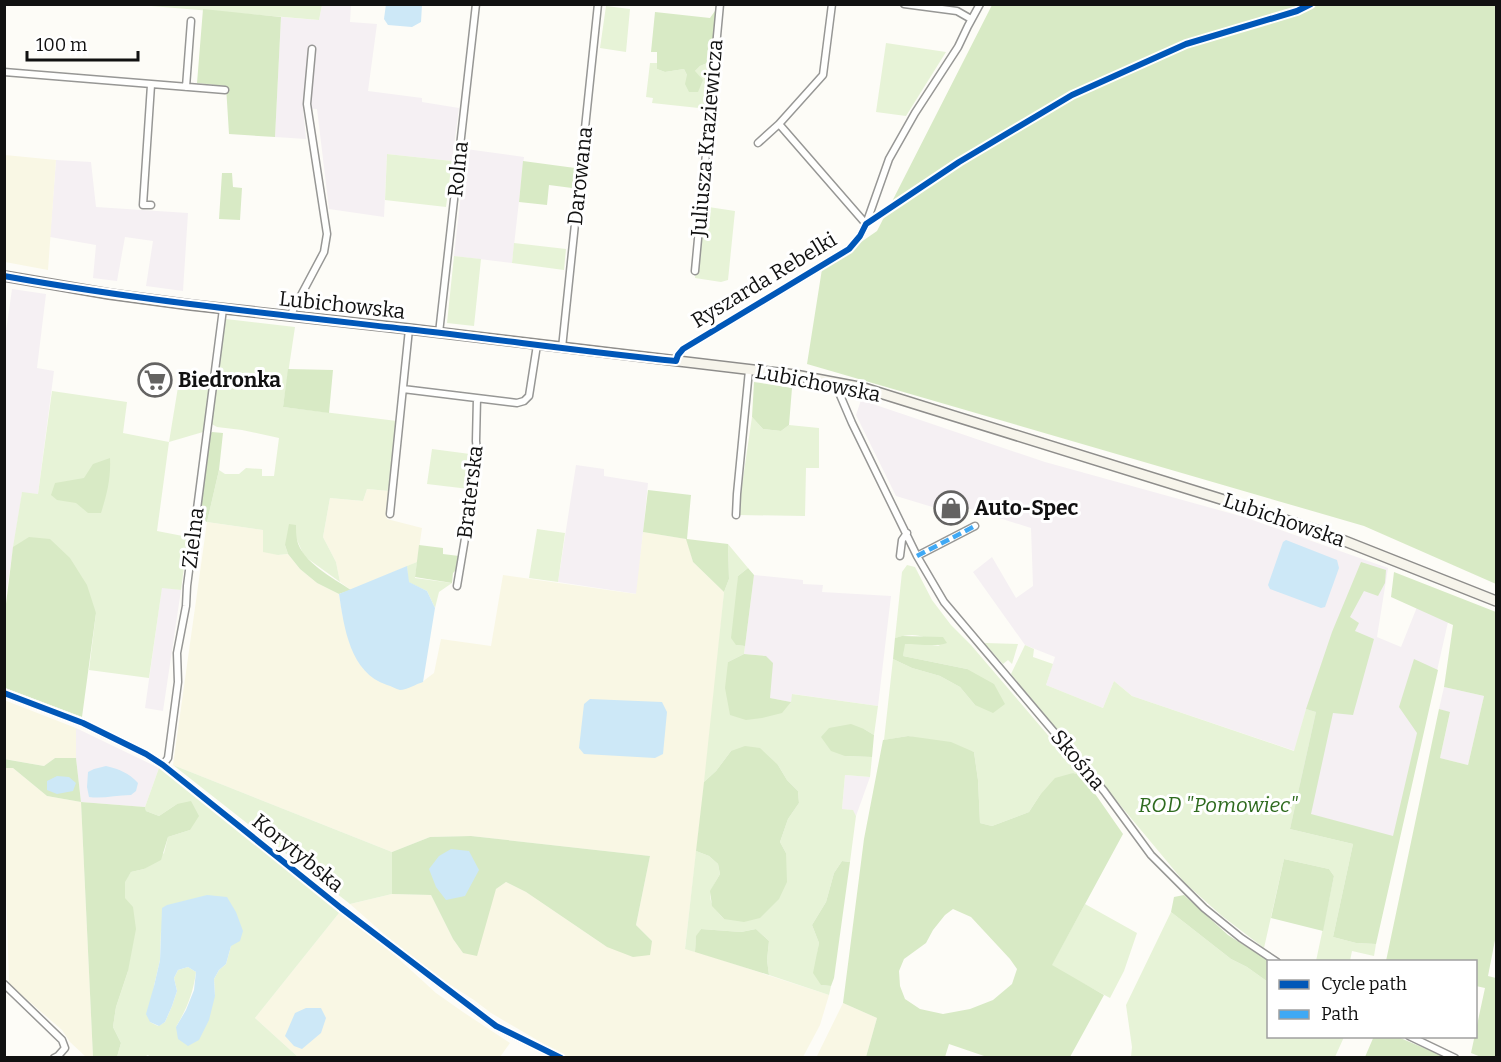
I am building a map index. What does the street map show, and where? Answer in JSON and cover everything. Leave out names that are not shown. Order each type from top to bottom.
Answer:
[{"type":"street","name":"Rolna","points":[[439,333],[476,4]]},
{"type":"street","name":"Darowana","points":[[562,348],[598,4]]},
{"type":"street","name":"Juliusza Kraziewicza","points":[[695,271],[720,4]]},
{"type":"street","points":[[758,143],[779,124],[823,75],[832,4]]},
{"type":"street","points":[[904,4],[957,11],[971,19]]},
{"type":"street","name":"Ryszarda Rebelki","points":[[676,361],[683,349],[849,249],[866,224],[889,159],[915,113],[958,47],[980,4]]},
{"type":"street","points":[[186,87],[191,21]]},
{"type":"street","points":[[290,316],[327,243],[307,104],[312,49]]},
{"type":"street","points":[[4,72],[225,90]]},
{"type":"street","points":[[151,205],[143,205],[152,85]]},
{"type":"street","points":[[779,124],[866,224]]},
{"type":"street","name":"Lubichowska","points":[[4,276],[101,293],[223,309],[795,375],[864,388],[1310,528],[1497,601]]},
{"type":"street","name":"Zielna","points":[[163,765],[168,758],[178,682],[178,643],[186,606],[223,309]]},
{"type":"street","points":[[390,514],[409,329]]},
{"type":"street","points":[[403,389],[524,401],[529,396],[537,345]]},
{"type":"street","points":[[736,515],[749,370]]},
{"type":"street","name":"Skośna","points":[[841,383],[840,396],[917,556],[944,602],[1104,790],[1152,856],[1204,908],[1241,938],[1274,960]]},
{"type":"street","name":"Braterska","points":[[457,586],[478,461],[477,398]]},
{"type":"street","points":[[917,556],[975,526]]},
{"type":"street","points":[[900,556],[902,540],[907,533]]},
{"type":"street","name":"Korytybska","points":[[4,693],[83,723],[146,754],[163,765],[341,908],[496,1026],[561,1058]]},
{"type":"street","points":[[4,984],[62,1040],[65,1048],[54,1058]]},
{"type":"street","points":[[1413,1038],[1455,1058]]},
{"type":"shaded area","points":[[322,5],[351,5],[350,22],[377,24],[368,91],[422,98],[422,102],[459,108],[452,161],[387,154],[384,217],[329,209],[317,109],[303,108],[306,139],[275,137],[281,17],[319,20]]},
{"type":"shaded area","points":[[466,149],[524,157],[512,263],[454,256]]},
{"type":"shaded area","points":[[5,155],[56,160],[48,270],[5,262]]},
{"type":"shaded area","points":[[56,160],[91,162],[96,207],[188,213],[183,291],[146,286],[153,241],[125,237],[117,281],[93,278],[96,245],[50,237]]},
{"type":"shaded area","points":[[12,289],[46,294],[37,368],[54,371],[38,494],[22,493],[5,594],[4,345]]},
{"type":"shaded area","points":[[861,400],[1045,462],[1244,517],[1388,568],[1377,637],[1401,647],[1417,607],[1448,622],[1396,853],[1290,829],[1306,709],[1295,751],[1132,696],[1114,681],[1103,708],[1046,685],[1055,657],[1025,645],[973,572],[992,557],[1016,598],[1033,586],[1031,528],[942,500],[939,509],[896,496],[856,415]]},
{"type":"shaded area","points":[[576,465],[604,469],[604,476],[648,483],[637,594],[558,582]]},
{"type":"shaded area","points":[[367,489],[389,491],[387,519],[422,528],[417,562],[351,590],[340,582],[336,562],[323,537],[330,498],[363,501]]},
{"type":"shaded area","points":[[207,522],[263,530],[278,555],[288,554],[300,569],[317,583],[339,594],[343,618],[422,682],[434,673],[441,639],[491,646],[503,575],[636,594],[643,532],[687,539],[693,562],[724,592],[713,709],[685,948],[829,995],[820,1025],[803,1057],[566,1057],[491,1013],[438,977],[350,904],[392,894],[431,895],[453,939],[463,953],[496,889],[506,882],[526,892],[607,947],[652,941],[636,925],[650,856],[471,836],[430,837],[392,852],[173,765]]},
{"type":"shaded area","points":[[754,575],[803,580],[803,584],[823,585],[822,592],[891,596],[878,706],[793,694],[791,702],[770,698],[766,656],[744,654]]},
{"type":"shaded area","points":[[162,587],[181,590],[163,711],[145,708]]},
{"type":"shaded area","points":[[1444,687],[1484,696],[1468,765],[1440,758],[1450,713],[1439,709]]},
{"type":"shaded area","points":[[4,700],[76,728],[76,758],[55,758],[44,766],[5,759]]},
{"type":"shaded area","points":[[76,728],[159,768],[145,807],[81,802],[76,758]]},
{"type":"shaded area","points":[[4,768],[13,768],[47,796],[81,802],[93,1057],[86,1057],[70,1042],[62,1030],[9,984]]},
{"type":"shaded area","points":[[845,775],[870,777],[856,816],[852,810],[842,809]]},
{"type":"shaded area","points":[[343,908],[436,993],[510,1043],[500,1057],[298,1057],[255,1018]]},
{"type":"shaded area","points":[[843,1003],[877,1018],[866,1057],[816,1058]]},
{"type":"green space","points":[[139,5],[322,5],[319,20]]},
{"type":"green space","points":[[992,5],[1496,5],[1496,584],[1364,526],[807,364],[822,269],[877,231]]},
{"type":"green space","points":[[606,6],[630,9],[626,52],[600,48]]},
{"type":"green space","points":[[717,8],[712,61],[695,71],[703,80],[698,92],[689,92],[685,84],[687,75],[684,69],[665,72],[657,69],[657,52],[651,52],[655,12],[710,18]]},
{"type":"green space","points":[[203,9],[281,17],[275,137],[229,134],[226,86],[197,83]]},
{"type":"green space","points":[[886,43],[946,52],[906,116],[876,112]]},
{"type":"green space","points":[[712,61],[708,109],[652,103],[653,98],[646,97],[650,63],[657,63],[657,69],[665,72],[684,69],[687,75]]},
{"type":"green space","points":[[387,154],[452,161],[446,207],[385,200]]},
{"type":"green space","points":[[523,161],[575,168],[572,188],[549,185],[547,205],[519,202]]},
{"type":"green space","points":[[222,173],[232,173],[233,187],[242,188],[240,220],[219,219]]},
{"type":"green space","points":[[702,206],[735,211],[728,280],[721,282],[695,278]]},
{"type":"green space","points":[[514,243],[566,249],[564,270],[512,263]]},
{"type":"green space","points":[[454,256],[481,259],[474,326],[447,323]]},
{"type":"green space","points":[[226,319],[295,327],[283,407],[397,421],[389,491],[367,489],[363,501],[330,498],[323,537],[336,562],[340,582],[304,556],[297,540],[285,545],[288,554],[263,552],[263,530],[207,522],[219,470],[225,474],[239,474],[246,468],[262,469],[262,476],[274,476],[279,438],[217,427],[210,423]]},
{"type":"green space","points":[[288,369],[333,370],[329,413],[283,407]]},
{"type":"green space","points":[[179,381],[210,385],[203,432],[169,442]]},
{"type":"green space","points":[[754,382],[792,388],[789,425],[781,431],[763,429],[752,417]]},
{"type":"green space","points":[[52,391],[127,402],[123,433],[169,442],[157,531],[188,537],[181,590],[162,588],[149,678],[89,670],[96,613],[13,547],[22,492],[38,494]]},
{"type":"green space","points":[[752,417],[763,429],[781,431],[789,425],[819,428],[819,468],[806,468],[805,516],[739,515]]},
{"type":"green space","points":[[212,432],[223,433],[219,470],[207,522],[198,517],[208,436]]},
{"type":"green space","points":[[432,449],[470,454],[473,459],[469,489],[427,484]]},
{"type":"green space","points":[[110,458],[108,486],[101,513],[88,513],[76,503],[57,500],[51,495],[55,483],[84,478],[93,464]]},
{"type":"green space","points":[[648,490],[691,495],[687,539],[728,544],[729,579],[724,592],[693,562],[686,539],[643,532]]},
{"type":"green space","points":[[289,524],[296,525],[297,540],[305,555],[319,569],[351,590],[339,594],[317,583],[300,569],[288,554],[285,545]]},
{"type":"green space","points":[[537,529],[565,533],[558,582],[529,578]]},
{"type":"green space","points":[[29,537],[50,539],[70,558],[87,585],[96,613],[82,717],[5,688],[5,612],[13,547]]},
{"type":"green space","points":[[728,544],[748,568],[738,576],[736,645],[745,646],[744,654],[728,662],[730,714],[791,702],[792,694],[878,706],[874,735],[864,729],[845,756],[872,757],[870,777],[845,775],[842,809],[853,810],[856,816],[850,862],[842,861],[834,873],[826,902],[812,925],[819,943],[817,955],[821,985],[831,986],[829,995],[769,975],[767,960],[769,941],[756,929],[741,932],[701,929],[696,937],[695,952],[685,949],[696,851],[709,856],[718,864],[720,874],[710,898],[724,919],[786,853],[780,842],[788,819],[799,803],[798,791],[787,780],[778,765],[731,751],[716,771],[704,782],[724,592],[729,579]]},
{"type":"green space","points":[[419,545],[443,548],[443,554],[459,556],[452,583],[415,577]]},
{"type":"green space","points":[[417,562],[415,578],[452,583],[439,592],[435,608],[427,591],[408,582],[407,566]]},
{"type":"green space","points":[[1361,562],[1386,570],[1385,583],[1378,596],[1364,591],[1350,617],[1359,623],[1355,631],[1374,639],[1353,715],[1333,713],[1311,814],[1393,836],[1417,733],[1399,707],[1414,659],[1438,670],[1376,944],[1356,943],[1333,937],[1353,844],[1290,829],[1316,712],[1306,709],[1332,632]]},
{"type":"green space","points":[[907,565],[915,567],[932,600],[951,625],[971,645],[1082,775],[1073,773],[1040,795],[1029,812],[992,826],[980,823],[974,752],[908,736],[884,740],[893,659],[912,668],[940,676],[960,687],[975,705],[967,669],[903,656],[904,644],[940,646],[919,636],[908,635],[895,638],[902,572]]},
{"type":"green space","points":[[748,568],[754,575],[745,646],[736,645],[731,638],[738,576]]},
{"type":"green space","points":[[1394,572],[1496,612],[1496,935],[1488,976],[1496,978],[1496,1057],[1481,1057],[1471,1053],[1474,1038],[1477,1038],[1477,1025],[1485,988],[1477,986],[1477,960],[1386,960],[1439,709],[1450,712],[1440,758],[1468,765],[1484,696],[1444,687],[1453,625],[1391,597]]},
{"type":"green space","points":[[902,636],[943,637],[947,643],[905,644],[903,656],[967,669],[994,684],[1005,704],[993,713],[975,705],[960,687],[940,676],[912,668],[893,659],[895,638]]},
{"type":"green space","points":[[984,643],[1018,644],[1012,664],[1008,660],[1003,664]]},
{"type":"green space","name":"ROD \"Pomowiec\"","points":[[1025,645],[1034,649],[1033,657],[1053,664],[1046,685],[1103,708],[1114,681],[1132,696],[1294,751],[1306,709],[1316,712],[1290,829],[1353,844],[1333,937],[1356,943],[1376,944],[1374,956],[1352,951],[1350,960],[1316,960],[1334,876],[1329,869],[1284,859],[1264,948],[1222,916],[1185,883],[1011,674]]},
{"type":"green space","points":[[744,654],[766,656],[773,663],[770,698],[791,702],[782,713],[746,720],[730,715],[725,688],[728,662]]},
{"type":"green space","points":[[851,724],[874,735],[872,757],[845,756],[831,751],[821,737],[829,728]]},
{"type":"green space","points":[[908,736],[951,742],[974,752],[980,823],[992,826],[1029,812],[1055,778],[1073,773],[1082,775],[1123,834],[1052,965],[1104,995],[1070,1057],[987,1057],[949,1044],[945,1057],[866,1057],[877,1018],[843,1003],[864,839],[883,740]],"holes":[[[953,909],[971,917],[1017,969],[1012,984],[993,1000],[970,1009],[943,1014],[920,1009],[905,999],[900,986],[899,971],[904,959],[926,943],[933,930]]]},
{"type":"green space","points":[[745,746],[760,748],[778,765],[787,780],[798,791],[799,803],[788,819],[780,842],[786,853],[787,882],[779,899],[760,918],[744,922],[724,919],[712,906],[710,891],[720,874],[718,864],[709,856],[696,851],[704,782],[716,771],[731,751]]},
{"type":"green space","points":[[55,758],[76,758],[81,802],[47,796],[13,768],[5,768],[4,759],[44,766]]},
{"type":"green space","points":[[173,765],[392,852],[392,894],[350,904]]},
{"type":"green space","points":[[159,768],[343,908],[255,1018],[298,1057],[151,1058],[148,1055],[117,1057],[121,1043],[113,1027],[116,1007],[128,971],[124,882],[131,872],[144,869],[164,853],[168,837],[190,830],[177,804],[159,816],[146,811],[145,807]],"holes":[[[161,931],[231,946],[226,964],[214,979],[215,996],[176,1027],[189,1001],[196,972],[188,967],[178,970],[174,978],[177,991],[165,1022],[158,1026],[150,1022],[160,960]]]},
{"type":"green space","points":[[191,801],[199,816],[190,830],[168,837],[161,860],[144,869],[131,872],[125,882],[125,898],[133,907],[136,929],[128,971],[116,1007],[113,1027],[121,1043],[117,1057],[93,1057],[81,802],[145,807],[146,811],[159,816],[177,804]]},
{"type":"green space","points":[[471,836],[650,856],[636,925],[652,941],[650,955],[633,957],[607,947],[526,892],[506,882],[496,889],[477,956],[463,953],[453,939],[431,895],[392,894],[392,852],[430,837]]},
{"type":"green space","points":[[1284,859],[1329,869],[1334,876],[1323,931],[1271,918]]},
{"type":"green space","points":[[842,861],[850,862],[834,978],[831,986],[821,985],[813,973],[819,943],[812,925],[826,902],[834,873]]},
{"type":"green space","points":[[1184,895],[1228,935],[1267,960],[1267,981],[1231,959],[1171,912],[1174,897]]},
{"type":"green space","points":[[1085,904],[1137,933],[1124,971],[1110,998],[1051,966]]},
{"type":"green space","points":[[1171,912],[1231,959],[1267,981],[1267,1038],[1344,1038],[1335,1057],[1131,1057],[1132,1047],[1126,1005]]},
{"type":"green space","points":[[701,929],[741,932],[756,929],[769,941],[767,960],[769,975],[695,952],[696,936]]},
{"type":"green space","points":[[1373,1038],[1400,1038],[1445,1057],[1365,1057]]},
{"type":"water","points":[[386,4],[422,5],[421,22],[412,27],[388,25],[384,19]]},
{"type":"water","points":[[1286,540],[1337,560],[1339,568],[1325,607],[1321,608],[1270,589],[1268,585],[1283,542]]},
{"type":"water","points":[[407,566],[409,582],[427,591],[435,608],[423,682],[400,690],[375,679],[357,660],[343,620],[339,594]]},
{"type":"water","points":[[590,699],[662,702],[667,712],[663,754],[655,758],[584,754],[579,748],[584,704]]},
{"type":"water","points":[[106,766],[131,777],[138,783],[136,791],[131,795],[89,797],[88,772]]},
{"type":"water","points":[[57,776],[69,777],[76,783],[73,791],[57,794],[47,790],[47,781]]},
{"type":"water","points":[[451,849],[469,851],[479,870],[465,896],[446,900],[436,887],[429,869],[439,856]]},
{"type":"water","points":[[207,895],[227,897],[243,931],[240,941],[231,946],[226,964],[214,979],[215,996],[209,1020],[199,1040],[188,1046],[178,1039],[176,1027],[194,990],[196,972],[188,967],[178,970],[174,978],[177,991],[165,1022],[159,1026],[150,1022],[146,1014],[160,960],[162,908]]},
{"type":"water","points":[[306,1008],[321,1008],[326,1018],[321,1033],[302,1049],[294,1046],[285,1036],[295,1013]]},
{"type":"marked path","points":[[917,556],[975,526]]},
{"type":"cycle path","points":[[4,276],[204,306],[676,361],[683,349],[849,249],[866,224],[959,162],[1072,95],[1186,44],[1297,11],[1311,4]]},
{"type":"cycle path","points":[[4,693],[83,723],[146,754],[163,765],[341,908],[496,1026],[561,1058]]},
{"type":"place","name":"Biedronka","points":[[155,380]]},
{"type":"place","name":"Auto-Spec","points":[[951,508]]}]
